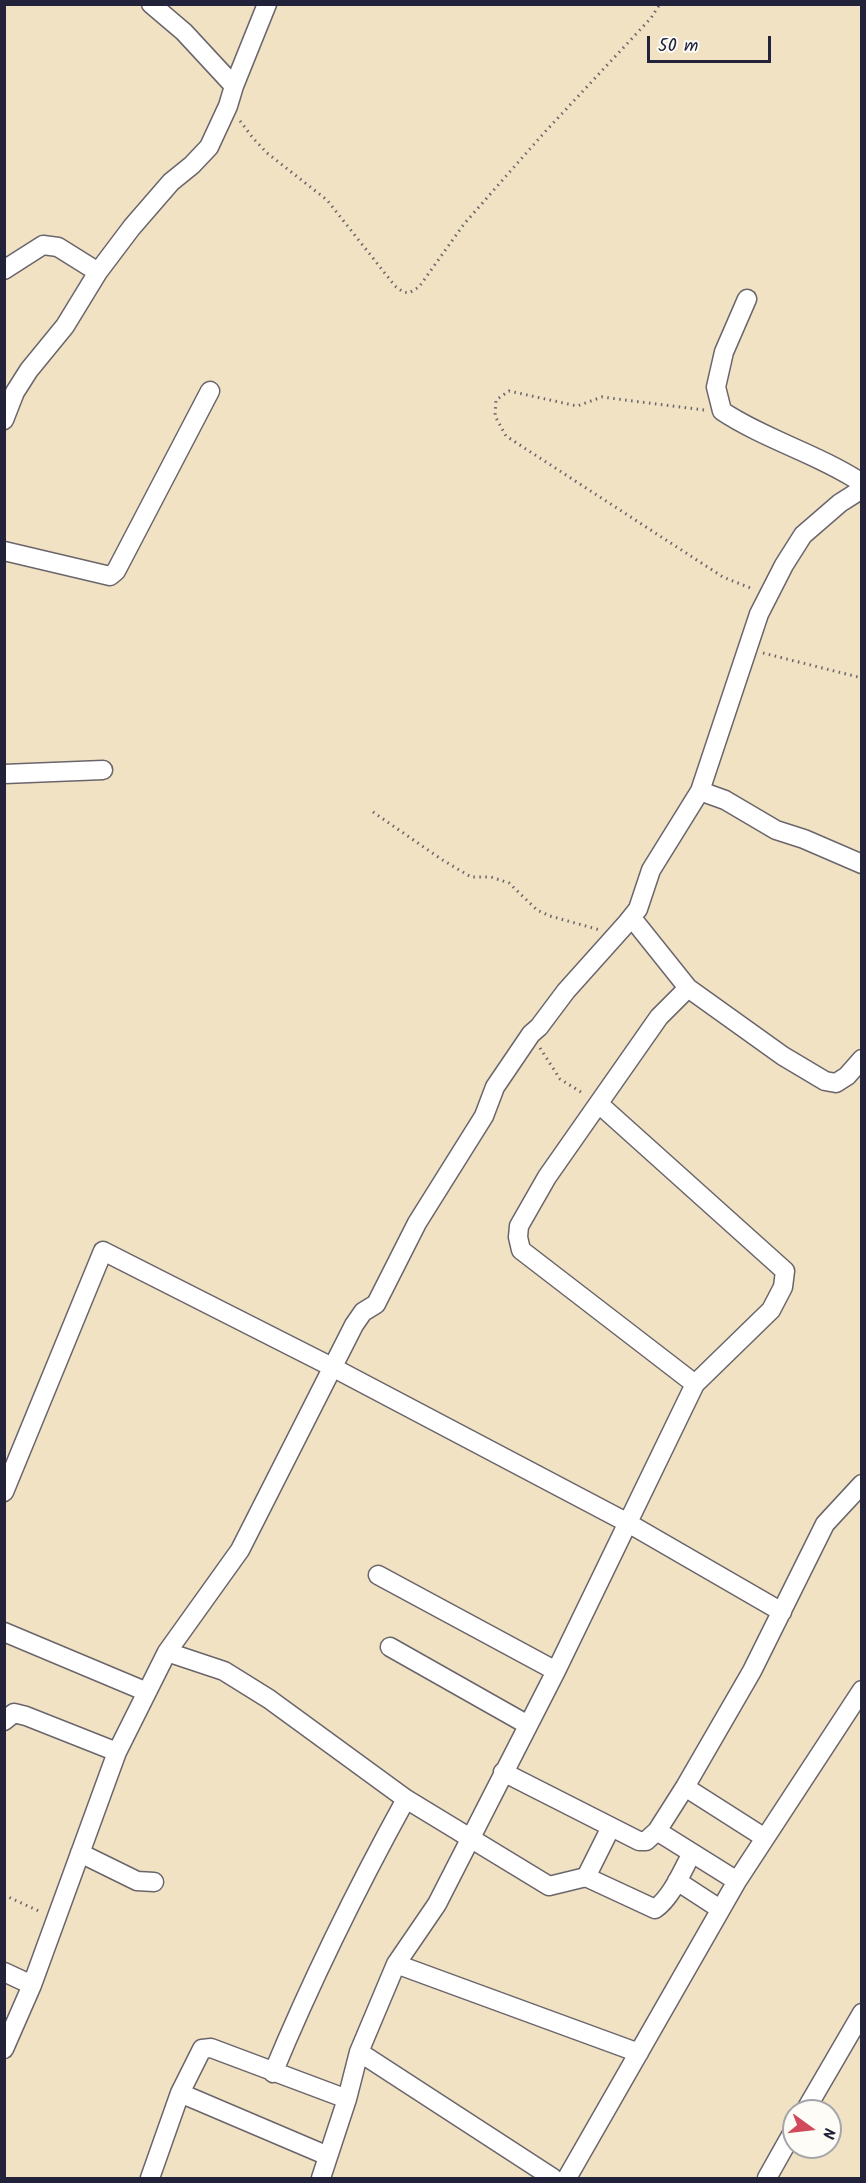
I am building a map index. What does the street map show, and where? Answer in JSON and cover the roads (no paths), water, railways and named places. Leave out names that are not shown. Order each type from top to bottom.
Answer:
[{"type":"street","points":[[151,4],[184,32],[234,86]]},
{"type":"street","points":[[4,420],[15,392],[29,369],[65,326],[98,272],[132,227],[171,182],[209,147],[228,106],[267,4]]},
{"type":"street","points":[[4,270],[43,246],[58,247],[98,272]]},
{"type":"street","points":[[747,299],[724,352],[718,378],[716,387],[722,411],[740,423],[824,462],[861,483]]},
{"type":"street","points":[[4,551],[110,576],[116,571],[210,391]]},
{"type":"street","points":[[4,2049],[32,1985],[117,1752],[167,1653],[240,1550],[354,1325],[363,1312],[376,1304],[417,1223],[484,1116],[495,1087],[531,1034],[638,909],[651,870],[700,791],[759,614],[803,535],[840,503],[861,489]]},
{"type":"street","points":[[4,774],[103,770]]},
{"type":"street","points":[[700,791],[725,800],[776,830],[804,839],[861,864]]},
{"type":"street","points":[[632,918],[688,988],[783,1056],[825,1081],[836,1083],[847,1076],[861,1059]]},
{"type":"street","points":[[688,988],[659,1017],[547,1177],[519,1226],[518,1237],[521,1250],[695,1384]]},
{"type":"street","points":[[321,2178],[359,2052],[396,1964],[437,1904],[556,1671],[695,1384],[771,1310],[783,1287],[785,1271],[599,1104]]},
{"type":"street","points":[[4,1492],[102,1251],[332,1367],[628,1523],[782,1612]]},
{"type":"street","points":[[503,1772],[639,1841],[646,1841],[657,1832],[752,1671],[825,1524],[861,1484]]},
{"type":"street","points":[[378,1575],[556,1671]]},
{"type":"street","points":[[4,1632],[147,1692]]},
{"type":"street","points":[[390,1647],[528,1725]]},
{"type":"street","points":[[167,1653],[224,1671],[269,1699],[406,1799],[549,1886],[586,1877],[655,1909],[660,1906],[692,1853]]},
{"type":"street","points":[[567,2178],[720,1908],[861,1690]]},
{"type":"street","points":[[4,1721],[14,1713],[26,1716],[117,1752]]},
{"type":"street","points":[[685,1787],[765,1838]]},
{"type":"street","points":[[273,2073],[298,2012],[344,1916],[406,1799]]},
{"type":"street","points":[[586,1877],[611,1827]]},
{"type":"street","points":[[657,1832],[737,1881]]},
{"type":"street","points":[[80,1853],[137,1881],[154,1882]]},
{"type":"street","points":[[676,1881],[720,1908]]},
{"type":"street","points":[[396,1964],[639,2052]]},
{"type":"street","points":[[4,1972],[32,1985]]},
{"type":"street","points":[[812,2099],[861,2013]]},
{"type":"street","points":[[150,2178],[180,2093],[202,2049],[211,2048],[346,2100]]},
{"type":"street","points":[[359,2052],[553,2178]]},
{"type":"street","points":[[180,2093],[327,2156]]},
{"type":"street","points":[[767,2178],[782,2151]]}]
